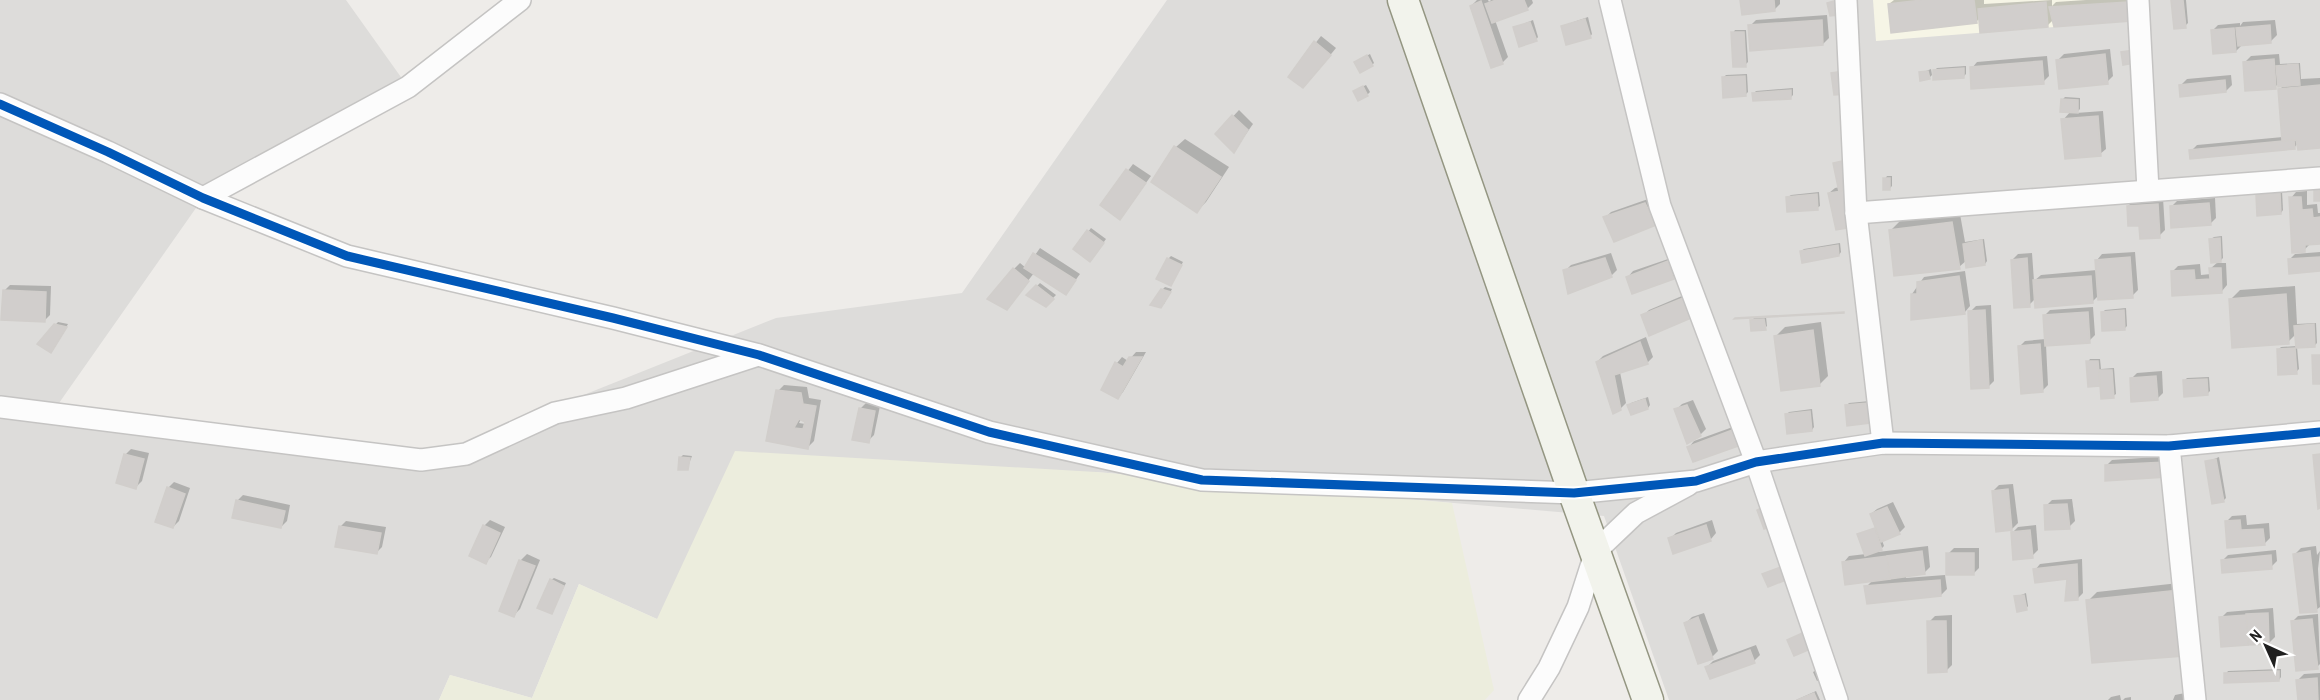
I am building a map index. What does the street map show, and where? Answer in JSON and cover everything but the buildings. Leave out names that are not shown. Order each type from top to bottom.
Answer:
[{"type":"street","points":[[203,198],[408,87],[519,0]]},
{"type":"street","points":[[1403,0],[1648,700]]},
{"type":"street","points":[[1610,0],[1660,206],[1756,462],[1837,700]]},
{"type":"street","points":[[1846,0],[1856,213],[1883,443]]},
{"type":"street","points":[[2138,0],[2148,190]]},
{"type":"street","points":[[0,104],[108,152],[203,198],[347,256],[613,318],[759,355],[989,432],[1202,480],[1574,493],[1696,481]]},
{"type":"street","points":[[1856,213],[2320,178]]},
{"type":"street","points":[[0,407],[421,460],[466,454],[555,413],[626,398],[759,355]]},
{"type":"street","points":[[1529,700],[1549,668],[1578,607],[1596,551],[1636,513],[1696,481],[1756,462],[1883,443],[2169,446],[2320,432]]},
{"type":"street","points":[[2169,446],[2195,700]]},
{"type":"shaded area","points":[[0,0],[346,0],[408,87],[203,198],[52,413],[421,460],[776,318],[962,293],[1167,0],[2320,0],[2320,700],[1669,700],[1604,516],[1096,472],[657,619],[579,584],[532,698],[450,675],[439,700],[0,700]]},
{"type":"shaded area","points":[[1873,0],[2130,0],[2131,21],[1876,41]]},
{"type":"green space","points":[[735,451],[1096,472],[1452,503],[1494,690],[1485,700],[439,700],[450,675],[532,698],[579,584],[657,619]]},
{"type":"cycle path","points":[[0,104],[108,152],[203,198],[347,256],[613,318],[759,355],[989,432],[1202,480],[1574,493],[1696,481],[1756,462],[1883,443],[2169,446],[2320,432]]}]
